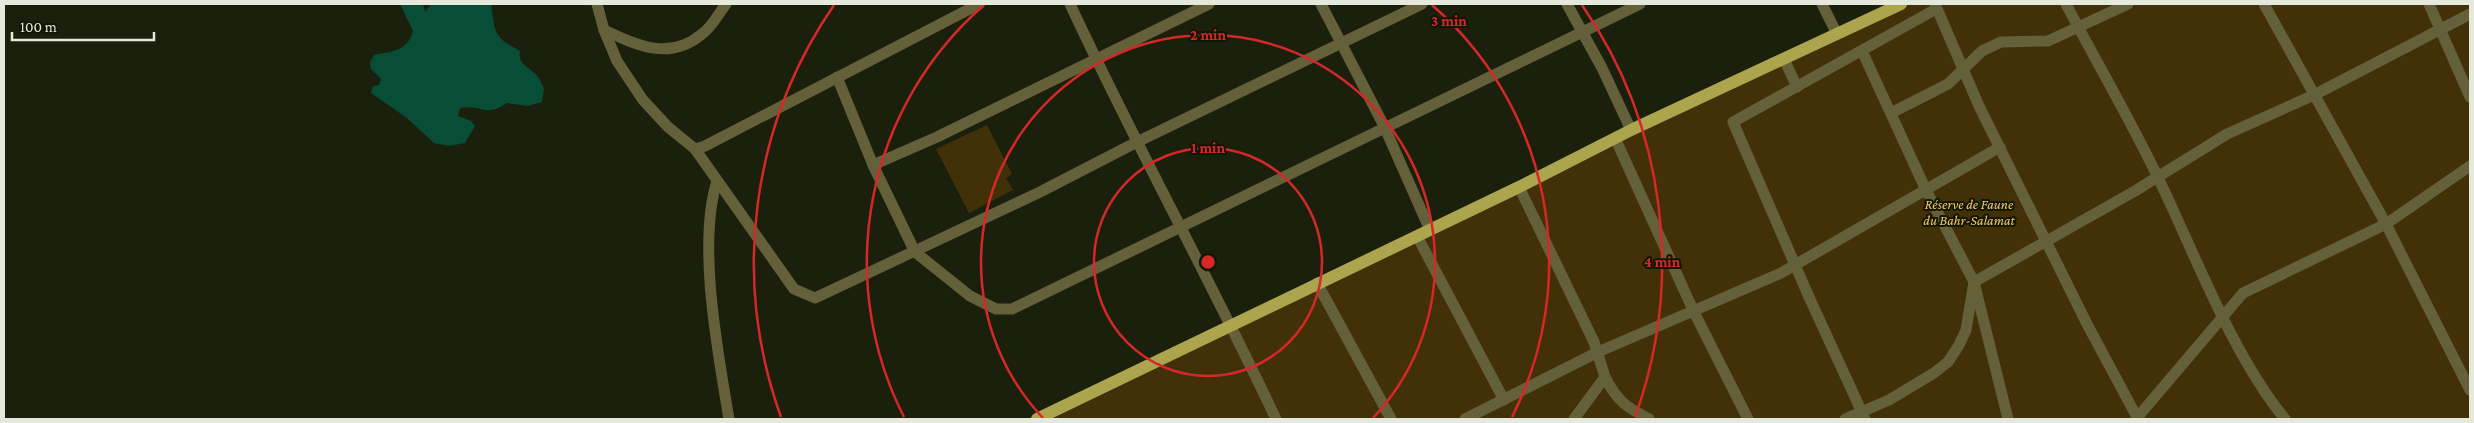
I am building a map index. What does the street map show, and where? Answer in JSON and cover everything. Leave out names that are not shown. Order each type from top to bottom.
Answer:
[{"type":"main road","points":[[1037,419],[1519,187],[1631,130],[1901,4]]},
{"type":"street","points":[[597,4],[604,30],[617,61],[643,100],[668,127],[695,149],[794,289],[806,296],[815,298],[1040,192],[1137,142],[1422,4]]},
{"type":"street","points":[[604,30],[635,44],[666,50],[682,48],[703,34],[726,4]]},
{"type":"street","points":[[695,149],[705,146],[979,4]]},
{"type":"street","points":[[1070,4],[1137,142],[1232,326],[1276,419]]},
{"type":"street","points":[[874,165],[937,137],[1209,4]]},
{"type":"street","points":[[1321,4],[1384,126],[1430,230]]},
{"type":"street","points":[[1567,4],[1631,130]]},
{"type":"street","points":[[837,77],[874,165],[915,252],[970,296],[996,309],[1012,309],[1384,126],[1640,4]]},
{"type":"street","points":[[1822,4],[1837,34]]},
{"type":"street","points":[[2066,4],[2158,177],[2223,316],[2256,378],[2285,419]]},
{"type":"street","points":[[1891,113],[1948,84],[1982,51],[2001,42],[2043,42],[2079,28],[2128,4]]},
{"type":"street","points":[[2264,4],[2386,224],[2470,390]]},
{"type":"street","points":[[2429,4],[2470,96]]},
{"type":"street","points":[[1864,415],[1809,298],[1796,264],[1733,122],[1862,51],[1936,6],[1962,70],[2087,324],[2137,419],[2243,293],[2386,224],[2470,166]]},
{"type":"street","points":[[1974,282],[2158,177],[2226,134],[2314,95],[2470,14]]},
{"type":"street","points":[[1862,51],[1926,190],[1974,282],[2008,419]]},
{"type":"street","points":[[1784,59],[1797,87]]},
{"type":"street","points":[[1615,138],[1694,312],[1748,419]]},
{"type":"street","points":[[1465,419],[1598,352],[1763,282],[2000,147]]},
{"type":"street","points":[[717,181],[711,199],[710,265],[720,360],[729,419]]},
{"type":"street","points":[[1519,187],[1598,352],[1614,395],[1627,408],[1649,419]]},
{"type":"street","points":[[1417,236],[1504,400]]},
{"type":"street","points":[[1845,419],[1864,415],[1934,373],[1948,362],[1966,330],[1974,282]]},
{"type":"street","points":[[1316,284],[1391,419]]},
{"type":"street","points":[[1574,419],[1606,377]]},
{"type":"green space","name":"Réserve de Faune du Bahr-Salamat","points":[[1901,4],[2470,4],[2470,419],[1037,419]]},
{"type":"green space","points":[[987,125],[1012,174],[1006,178],[1013,190],[969,213],[936,149]]},
{"type":"shaded area","points":[[400,4],[423,4],[425,12],[431,4],[491,4],[497,33],[505,42],[520,51],[520,60],[538,77],[544,88],[542,102],[528,106],[507,103],[494,110],[460,108],[458,116],[471,121],[475,126],[465,143],[449,146],[434,143],[407,118],[371,93],[373,86],[379,85],[381,79],[371,69],[370,62],[374,55],[403,47],[413,31]]}]
